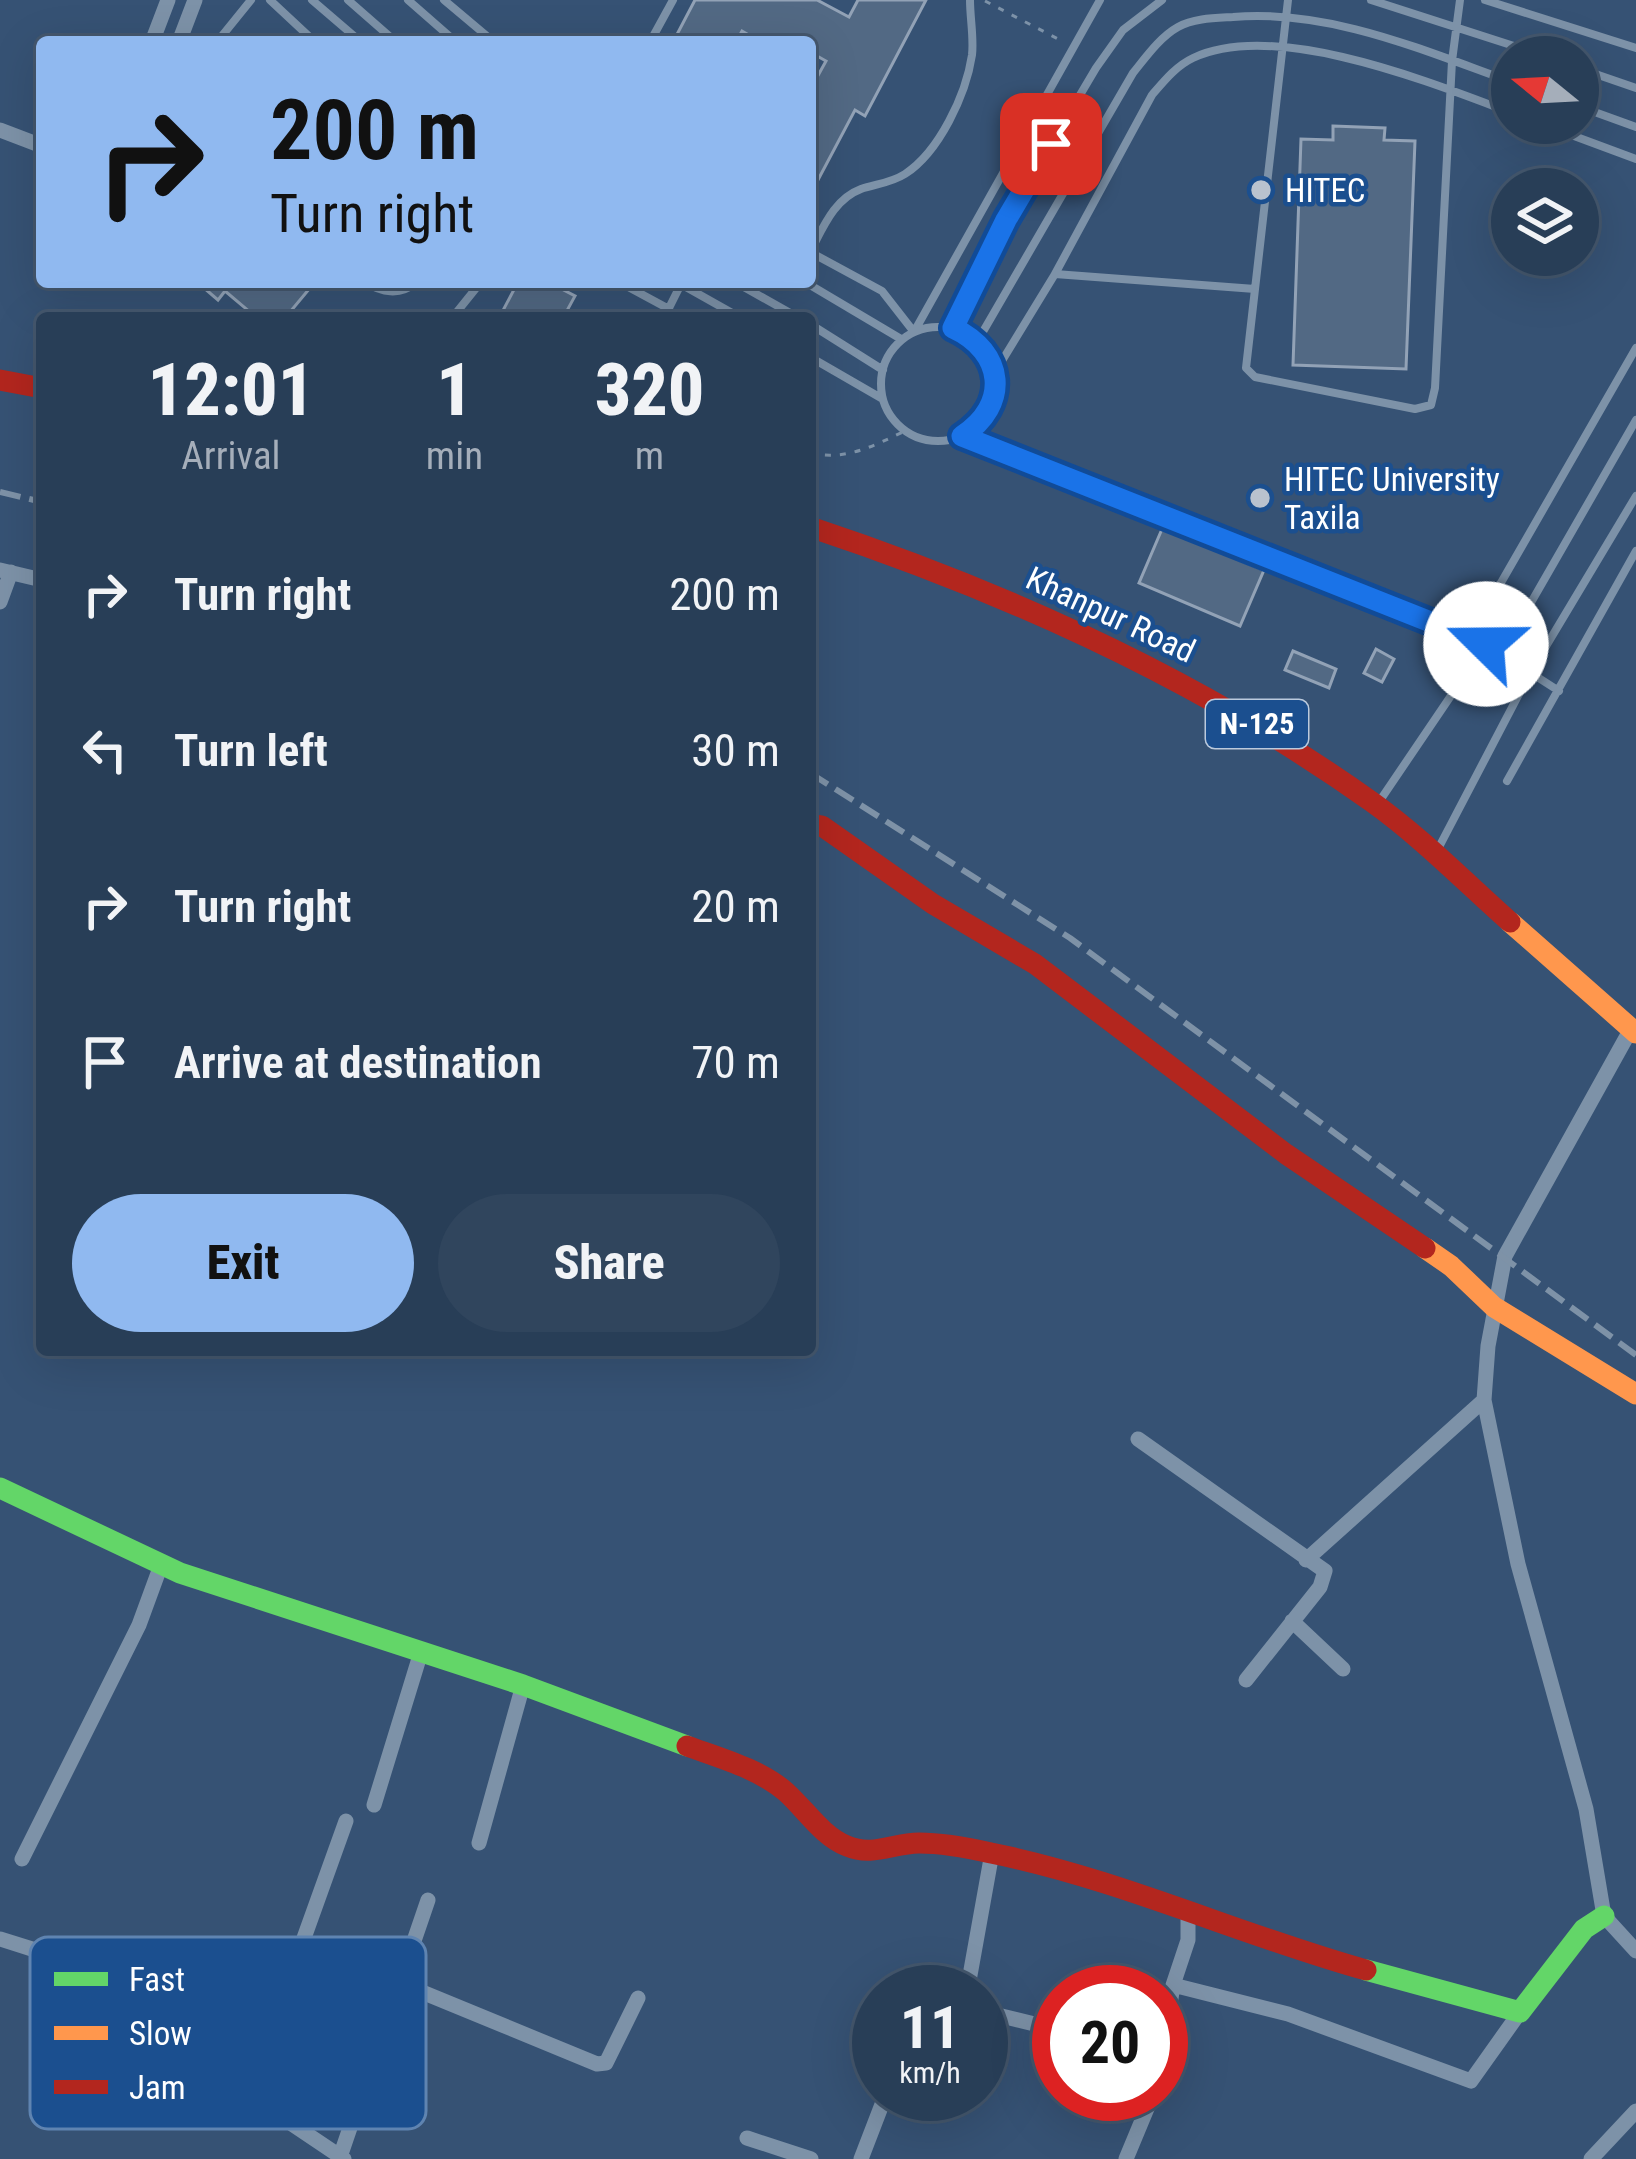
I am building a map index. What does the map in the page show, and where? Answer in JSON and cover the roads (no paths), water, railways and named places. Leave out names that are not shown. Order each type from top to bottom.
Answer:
[{"type":"main road","points":[[0,380],[36,387]]},
{"type":"main road","name":"Khanpur Road","points":[[816,528],[964,582],[1139,661],[1247,718],[1377,806],[1634,1031]]},
{"type":"main road","points":[[816,825],[933,904],[1035,964],[1286,1154],[1451,1266],[1494,1306],[1636,1394]]},
{"type":"main road","points":[[0,1488],[161,1565],[523,1685],[742,1768],[783,1789],[830,1837],[850,1848],[875,1852],[917,1843],[992,1853],[1188,1909],[1284,1947],[1520,2012],[1584,1929],[1604,1916]]},
{"type":"street","points":[[154,36],[168,0]]},
{"type":"street","points":[[181,36],[195,0]]},
{"type":"street","points":[[0,130],[36,144]]},
{"type":"street","points":[[0,602],[5,571],[36,579]]},
{"type":"street","points":[[1634,1031],[1505,1256],[1494,1306],[1484,1400],[1518,1564],[1586,1809],[1604,1916],[1636,1951]]},
{"type":"street","points":[[1306,1560],[1484,1400]]},
{"type":"street","points":[[1138,1439],[1324,1571],[1325,1580],[1246,1680]]},
{"type":"street","points":[[22,1858],[139,1625],[161,1565]]},
{"type":"street","points":[[1292,1621],[1343,1669]]},
{"type":"street","points":[[374,1805],[422,1652]]},
{"type":"street","points":[[479,1843],[523,1685]]},
{"type":"street","points":[[305,1937],[346,1822]]},
{"type":"street","points":[[973,1965],[992,1853]]},
{"type":"street","points":[[416,1937],[428,1900]]},
{"type":"street","points":[[1179,1965],[1188,1940],[1188,1909]]},
{"type":"street","points":[[0,1939],[30,1948]]},
{"type":"street","points":[[1188,1988],[1288,2014],[1471,2081],[1520,2012]]},
{"type":"street","points":[[426,1994],[597,2064],[606,2063],[638,1999]]},
{"type":"street","points":[[1591,2159],[1636,2111]]},
{"type":"street","points":[[861,2159],[876,2121]]},
{"type":"street","points":[[1126,2159],[1142,2121]]},
{"type":"street","points":[[299,2129],[342,2158],[352,2129]]},
{"type":"street","points":[[747,2138],[811,2159]]},
{"type":"lane","points":[[222,36],[251,0]]},
{"type":"lane","points":[[271,0],[309,36]]},
{"type":"lane","points":[[312,0],[354,36]]},
{"type":"lane","points":[[347,0],[389,36]]},
{"type":"lane","points":[[408,0],[449,36]]},
{"type":"lane","points":[[444,0],[487,36]]},
{"type":"lane","points":[[653,36],[673,0]]},
{"type":"lane","points":[[816,241],[832,211],[846,197],[907,173],[932,147],[969,69],[973,48],[970,0]]},
{"type":"lane","points":[[914,332],[1100,0]]},
{"type":"lane","points":[[953,328],[1006,220],[1096,68],[1146,4],[1162,0]]},
{"type":"lane","points":[[1288,0],[1246,368],[1249,374],[1415,409],[1431,404],[1451,61],[1460,0]]},
{"type":"lane","points":[[1371,0],[1491,37]]},
{"type":"lane","points":[[1485,0],[1636,48]]},
{"type":"lane","points":[[977,342],[1133,73],[1156,44],[1180,26],[1211,18],[1286,15],[1368,32],[1491,75]]},
{"type":"lane","points":[[994,374],[1055,274],[1152,95],[1172,71],[1192,58],[1219,49],[1282,48],[1364,62],[1491,105]]},
{"type":"lane","points":[[1599,75],[1636,88]]},
{"type":"lane","points":[[1599,114],[1636,128]]},
{"type":"lane","points":[[1596,144],[1636,159]]},
{"type":"lane","points":[[816,255],[882,291],[914,332]]},
{"type":"lane","points":[[1055,274],[1255,289]]},
{"type":"lane","points":[[379,288],[390,292],[408,288]]},
{"type":"lane","points":[[457,312],[476,288]]},
{"type":"lane","points":[[628,288],[663,312]]},
{"type":"lane","points":[[688,288],[730,312]]},
{"type":"lane","points":[[746,288],[788,312]]},
{"type":"lane","points":[[815,288],[901,339]]},
{"type":"lane","points":[[928,327],[953,328],[977,342],[990,359],[995,389],[985,417],[962,436],[933,441],[905,431],[894,421],[884,400],[883,370],[901,339],[928,327]]},
{"type":"lane","points":[[816,328],[883,370]]},
{"type":"lane","points":[[1486,644],[1487,607],[1636,348]]},
{"type":"lane","points":[[816,360],[884,400]]},
{"type":"lane","points":[[1377,806],[1486,644],[1517,627],[1636,420]]},
{"type":"lane","points":[[962,436],[1486,644],[1559,692]]},
{"type":"lane","points":[[1435,856],[1530,673],[1636,496]]},
{"type":"lane","points":[[1507,781],[1636,551]]},
{"type":"railway","points":[[0,492],[36,501]]},
{"type":"railway","points":[[816,777],[1070,938],[1636,1355]]},
{"type":"place","name":"HITEC","points":[[1261,190]]},
{"type":"place","name":"HITEC University Taxila","points":[[1260,498]]}]
